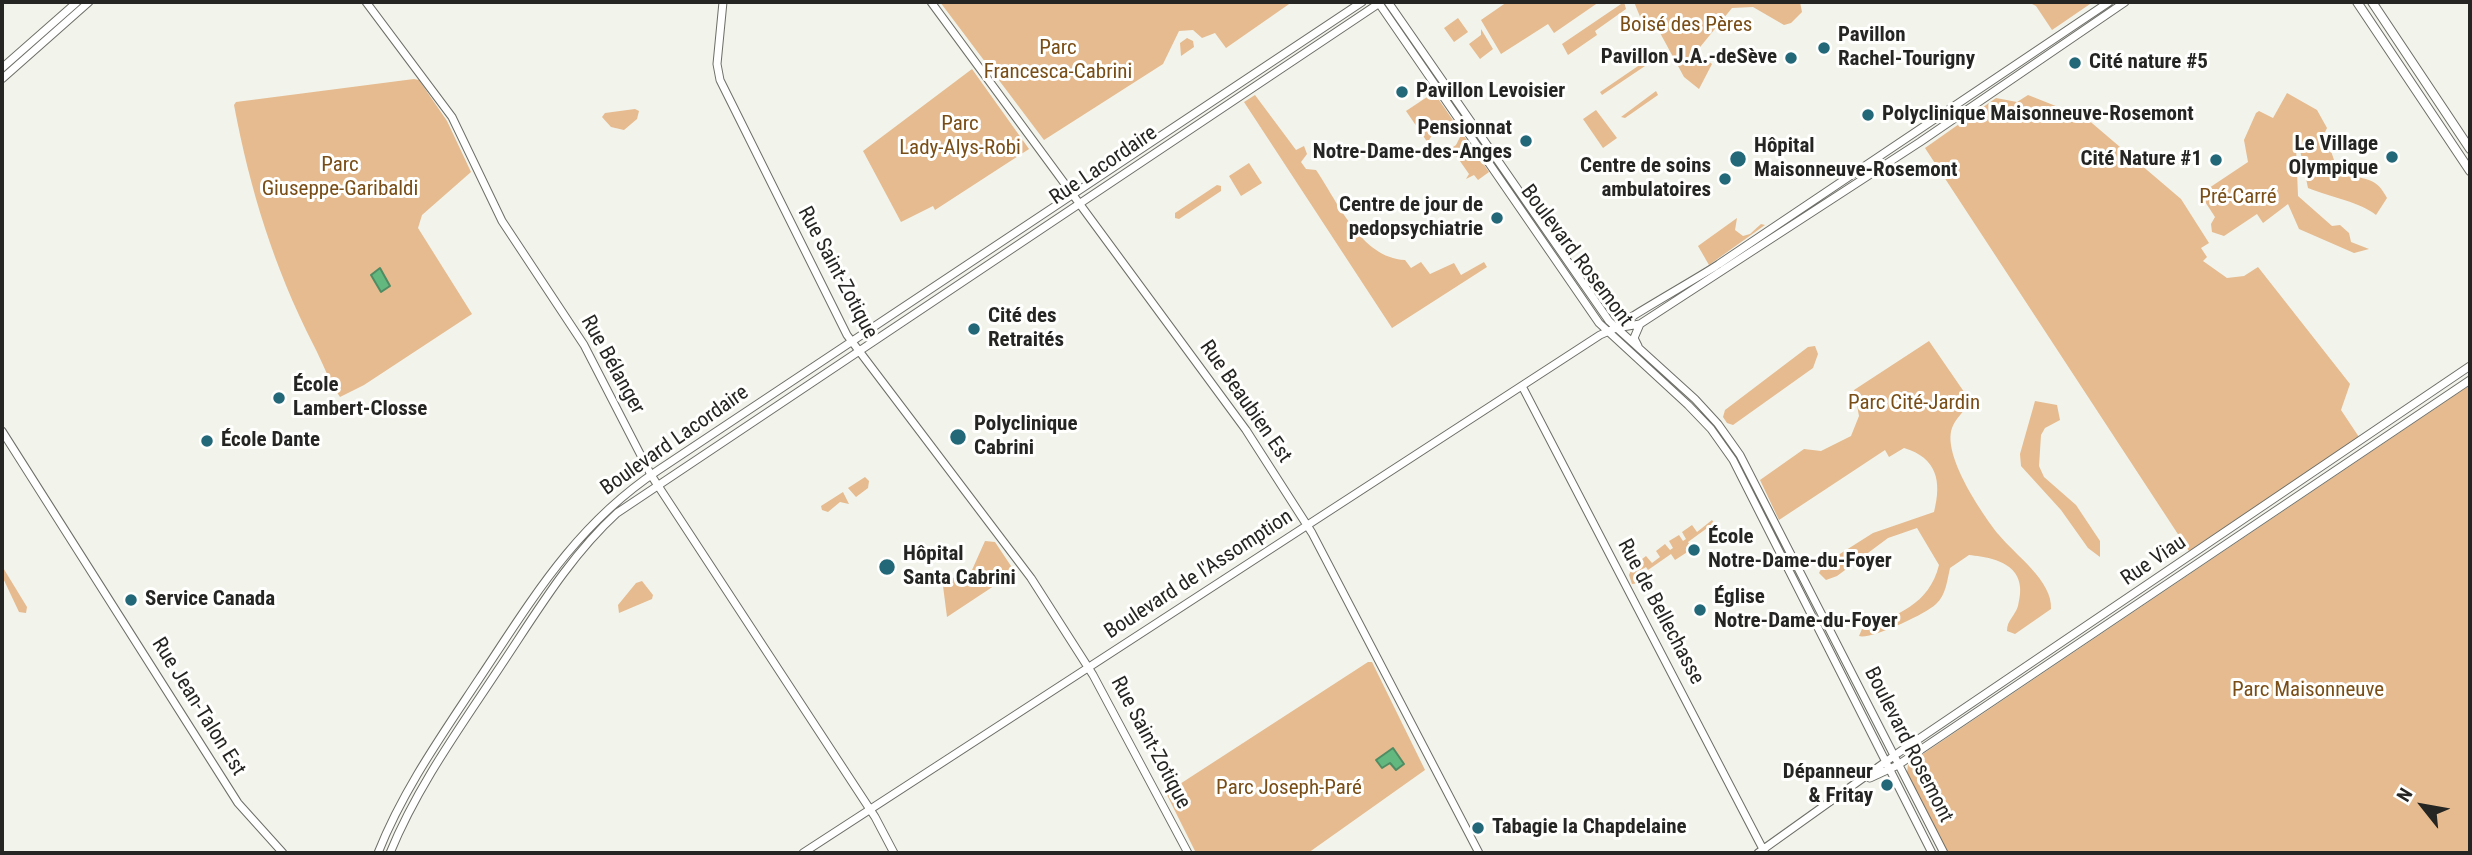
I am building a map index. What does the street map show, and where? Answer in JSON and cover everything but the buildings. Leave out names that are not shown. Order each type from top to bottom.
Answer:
[{"type":"main road","points":[[2,68],[77,2]]},
{"type":"main road","points":[[2,79],[89,2]]},
{"type":"main road","name":"Rue Bélanger","points":[[366,2],[452,117],[502,220],[584,345],[651,475],[869,810],[894,853]]},
{"type":"main road","name":"Rue Saint-Zotique","points":[[723,2],[717,64],[720,79],[851,341],[1004,540],[1088,667],[1188,853]]},
{"type":"main road","name":"Rue Beaubien Est","points":[[931,2],[1246,430],[1307,526],[1479,853]]},
{"type":"main road","name":"Rue Lacordaire","points":[[933,287],[1362,2]]},
{"type":"main road","name":"Rue Lacordaire","points":[[939,296],[1289,65],[1379,2]]},
{"type":"main road","name":"Boulevard Rosemont","points":[[1379,2],[1492,172],[1607,332],[1688,405],[1711,429],[1732,460],[1892,765],[1944,853]]},
{"type":"main road","name":"Boulevard Rosemont","points":[[1388,2],[1494,159],[1616,328],[1710,415],[1740,455],[1894,756]]},
{"type":"main road","name":"Boulevard de l'Assomption","points":[[1616,328],[1619,322],[1676,292],[1915,135],[2109,2]]},
{"type":"main road","name":"Boulevard de l'Assomption","points":[[803,853],[1607,332],[1640,324],[1920,142],[2125,2]]},
{"type":"main road","points":[[2357,2],[2470,170]]},
{"type":"main road","points":[[2372,2],[2470,149]]},
{"type":"main road","points":[[1282,55],[1289,65]]},
{"type":"main road","name":"Boulevard Lacordaire","points":[[378,853],[422,766],[557,562],[602,513],[651,475],[933,287]]},
{"type":"main road","name":"Boulevard Lacordaire","points":[[390,853],[431,773],[563,574],[609,520],[657,484],[939,296]]},
{"type":"main road","points":[[1640,324],[1634,338],[1643,352]]},
{"type":"main road","name":"Rue Viau","points":[[1892,765],[1894,756],[2470,366]]},
{"type":"main road","name":"Rue Viau","points":[[1762,852],[1857,784],[1892,765],[2470,380]]},
{"type":"main road","name":"Rue de Bellechasse","points":[[1522,386],[1762,852]]},
{"type":"main road","name":"Rue Jean-Talon Est","points":[[2,431],[238,803],[283,853]]},
{"type":"main road","name":"Boulevard Rosemont","points":[[1892,765],[1932,853]]},
{"type":"green space","name":"Parc Francesca-Cabrini","points":[[940,2],[1292,2],[1226,48],[1215,33],[1202,38],[1193,30],[1179,31],[1163,64],[1044,140]]},
{"type":"green space","name":"Boisé des Pères","points":[[1507,2],[1599,2],[1554,33],[1548,24],[1501,54],[1481,20]]},
{"type":"green space","points":[[1624,2],[1626,9],[1595,31],[1597,35],[1568,55],[1562,44]]},
{"type":"green space","name":"Boisé des Pères","points":[[1634,2],[1800,2],[1802,12],[1791,23],[1784,25],[1753,7],[1732,8],[1696,52],[1712,64],[1699,89],[1684,77],[1653,20],[1643,24]]},
{"type":"green space","points":[[2028,2],[2093,2],[2052,30],[2036,6]]},
{"type":"green space","points":[[1458,18],[1468,32],[1454,42],[1444,28]]},
{"type":"green space","points":[[1481,29],[1493,49],[1480,59],[1469,44],[1481,35]]},
{"type":"green space","points":[[1187,38],[1193,41],[1194,47],[1181,56],[1180,43]]},
{"type":"green space","points":[[1644,62],[1645,66],[1602,95],[1600,92]]},
{"type":"green space","name":"Parc Lady-Alys-Robi","points":[[972,69],[1029,149],[935,210],[933,206],[901,222],[863,151]]},
{"type":"green space","name":"Parc Giuseppe-Garibaldi","points":[[419,80],[447,121],[471,172],[422,215],[418,228],[472,314],[364,385],[340,397],[299,315],[275,257],[256,198],[234,105],[236,102]]},
{"type":"green space","points":[[1430,87],[1457,126],[1436,133],[1428,143],[1406,111],[1427,97],[1423,92]]},
{"type":"green space","points":[[1656,91],[1658,95],[1625,118],[1621,117]]},
{"type":"green space","name":"Pré-Carré","points":[[2287,93],[2317,110],[2327,128],[2320,142],[2331,151],[2338,172],[2346,159],[2361,167],[2357,177],[2375,183],[2387,198],[2376,215],[2354,203],[2308,188],[2300,150],[2296,147],[2298,196],[2332,226],[2340,225],[2349,233],[2351,242],[2369,249],[2354,253],[2299,229],[2288,204],[2263,223],[2257,214],[2224,236],[2212,232],[2211,224],[2215,217],[2200,194],[2248,162],[2244,140],[2256,113],[2259,111],[2273,118]]},
{"type":"green space","points":[[1255,95],[1296,150],[1304,146],[1307,154],[1301,162],[1306,169],[1316,170],[1352,226],[1376,250],[1389,257],[1405,260],[1411,268],[1421,262],[1430,274],[1454,263],[1461,275],[1484,262],[1487,267],[1392,328],[1244,102]]},
{"type":"green space","points":[[2028,95],[2086,118],[2181,199],[2209,243],[2201,248],[2207,257],[2203,261],[2227,278],[2244,276],[2258,267],[2350,384],[2341,410],[2359,437],[2189,551],[1925,148],[1996,98],[2017,102]]},
{"type":"green space","points":[[635,109],[639,111],[637,119],[624,130],[611,127],[602,117],[605,113]]},
{"type":"green space","points":[[1596,110],[1617,138],[1603,148],[1583,119]]},
{"type":"green space","points":[[1462,133],[1489,172],[1478,180],[1474,175],[1466,179],[1469,174],[1455,154],[1451,156],[1447,151],[1456,145]]},
{"type":"green space","points":[[1249,163],[1262,183],[1241,196],[1229,176]]},
{"type":"green space","points":[[1217,185],[1221,186],[1221,191],[1179,219],[1175,218],[1175,213]]},
{"type":"green space","points":[[1737,218],[1735,230],[1743,236],[1750,234],[1761,224],[1765,225],[1709,265],[1698,246]]},
{"type":"green space","name":"Parc Cité-Jardin","points":[[1929,341],[1971,402],[1952,428],[1950,439],[1965,484],[2006,543],[2040,579],[2050,599],[2051,609],[2015,634],[2007,631],[2018,606],[2020,593],[2016,574],[2001,562],[1969,555],[1950,568],[1946,588],[1936,604],[1910,620],[1886,630],[1859,636],[1862,629],[1910,607],[1928,590],[1934,579],[1939,565],[1917,528],[1888,538],[1837,576],[1826,580],[1819,573],[1824,564],[1873,533],[1934,512],[1937,481],[1930,464],[1915,452],[1904,448],[1889,457],[1885,450],[1779,520],[1760,480],[1804,449],[1821,451],[1851,436],[1859,416],[1854,390]]},
{"type":"green space","points":[[1815,346],[1818,354],[1813,368],[1733,425],[1727,423],[1723,417],[1725,410],[1808,347]]},
{"type":"green space","name":"Parc Maisonneuve","points":[[2470,385],[2470,853],[1948,853],[1907,773],[1908,764]]},
{"type":"green space","points":[[2035,401],[2057,405],[2060,420],[2045,428],[2041,435],[2039,466],[2044,477],[2076,505],[2100,541],[2100,557],[2088,548],[2061,510],[2021,466],[2020,454]]},
{"type":"green space","points":[[865,477],[869,481],[868,488],[856,497],[848,488]]},
{"type":"green space","points":[[843,492],[849,504],[840,502],[828,512],[822,510],[821,506]]},
{"type":"green space","points":[[1712,520],[1714,523],[1688,542],[1692,549],[1675,560],[1671,554],[1648,570],[1646,567],[1639,571],[1640,583],[1632,584],[1629,575],[1633,566],[1646,556],[1652,563],[1660,557],[1656,551],[1665,544],[1670,550],[1673,548],[1669,541],[1679,535],[1683,541],[1686,539],[1682,532],[1692,525],[1697,532]]},
{"type":"green space","points":[[985,541],[995,542],[1015,572],[947,617],[943,586],[946,581],[972,570]]},
{"type":"green space","points":[[2,566],[27,607],[26,613],[19,612],[2,576]]},
{"type":"green space","points":[[642,581],[653,595],[652,599],[619,613],[618,605],[636,583]]},
{"type":"green space","name":"Parc Joseph-Paré","points":[[1368,662],[1372,662],[1425,770],[1308,853],[1196,853],[1166,793]]},
{"type":"shaded area","points":[[380,268],[390,286],[381,292],[371,275]]},
{"type":"shaded area","points":[[1393,748],[1404,764],[1396,770],[1390,763],[1382,768],[1376,760]]},
{"type":"place","name":"Pavillon Rachel-Tourigny","points":[[1824,48]]},
{"type":"place","name":"Pavillon J.A.-deSève","points":[[1791,58]]},
{"type":"place","name":"Cité nature #5","points":[[2075,63]]},
{"type":"place","name":"Pavillon Levoisier","points":[[1402,92]]},
{"type":"place","name":"Polyclinique Maisonneuve-Rosemont","points":[[1868,115]]},
{"type":"place","name":"Pensionnat Notre-Dame-des-Anges","points":[[1526,141]]},
{"type":"place","name":"Le Village Olympique","points":[[2392,157]]},
{"type":"place","name":"Hôpital Maisonneuve-Rosemont","points":[[1738,159]]},
{"type":"place","name":"Cité Nature #1","points":[[2216,160]]},
{"type":"place","name":"Centre de soins ambulatoires","points":[[1725,179]]},
{"type":"place","name":"Centre de jour de pedopsychiatrie","points":[[1497,218]]},
{"type":"place","name":"Cité des Retraités","points":[[974,329]]},
{"type":"place","name":"École Lambert-Closse","points":[[279,398]]},
{"type":"place","name":"Polyclinique Cabrini","points":[[958,437]]},
{"type":"place","name":"École Dante","points":[[207,441]]},
{"type":"place","name":"École Notre-Dame-du-Foyer","points":[[1694,550]]},
{"type":"place","name":"Hôpital Santa Cabrini","points":[[887,567]]},
{"type":"place","name":"Service Canada","points":[[131,600]]},
{"type":"place","name":"Église Notre-Dame-du-Foyer","points":[[1700,610]]},
{"type":"place","name":"Dépanneur & Fritay","points":[[1887,785]]},
{"type":"place","name":"Tabagie la Chapdelaine","points":[[1478,828]]}]
